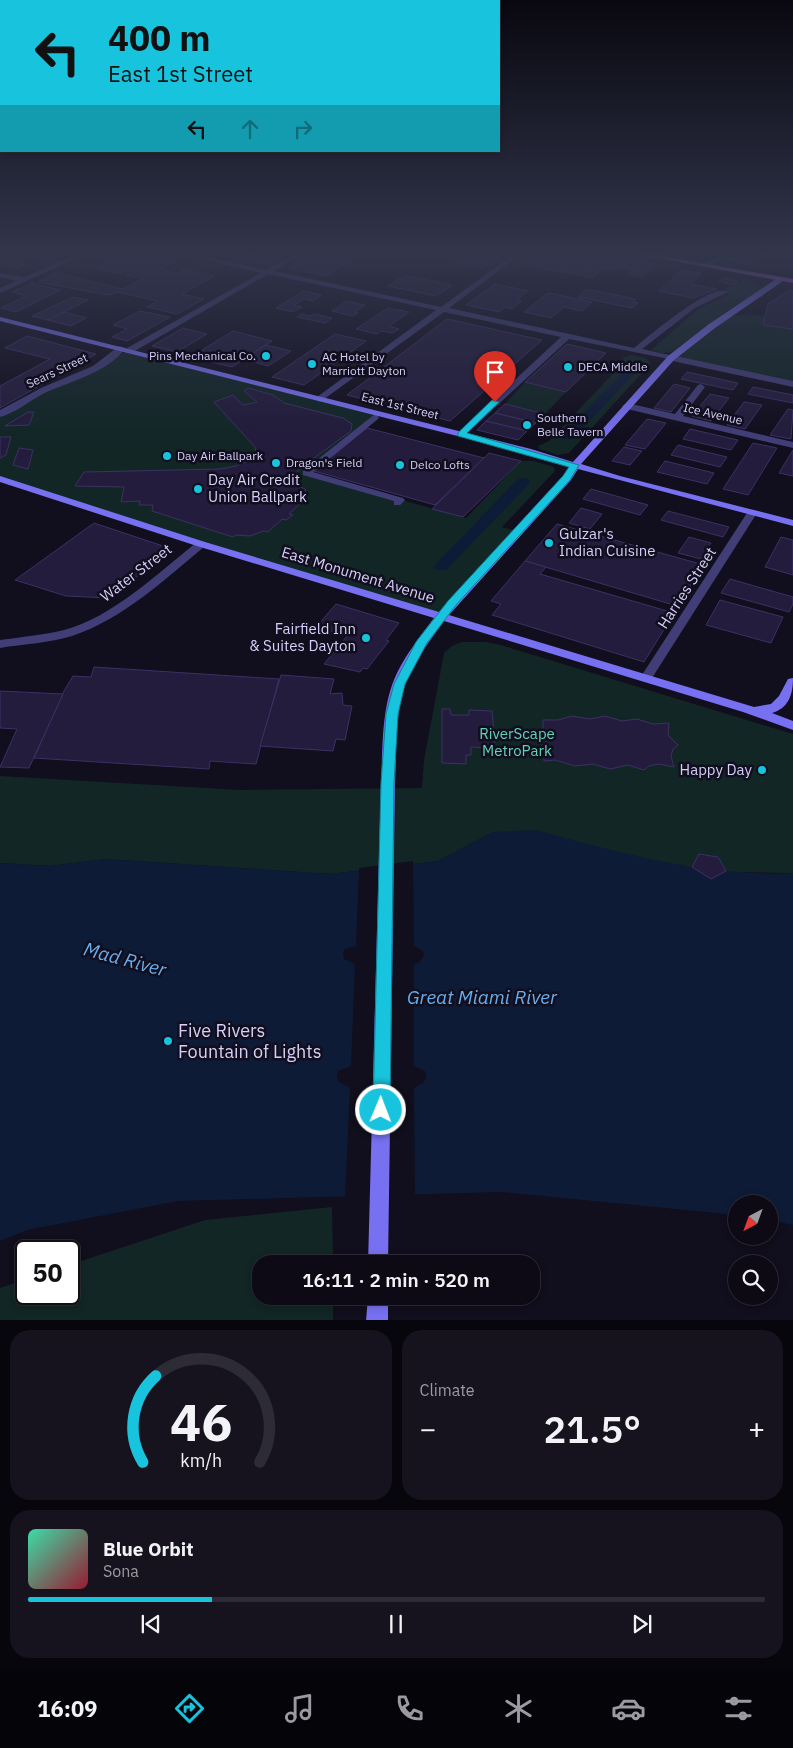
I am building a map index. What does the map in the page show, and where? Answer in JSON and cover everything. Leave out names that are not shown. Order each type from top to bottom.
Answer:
[{"type":"main road","points":[[378,1255],[388,783],[392,714],[400,684],[422,642],[458,596],[567,478],[574,465],[671,358],[727,316]]},
{"type":"main road","name":"East 1st Street","points":[[0,319],[461,434],[793,524]]},
{"type":"main road","name":"East Monument Avenue","points":[[0,479],[201,544],[748,709],[793,726]]},
{"type":"main road","points":[[748,709],[764,711],[776,708],[793,682]]},
{"type":"main road","points":[[377,1320],[378,1305]]},
{"type":"street","name":"Sears Street","points":[[0,414],[44,390],[85,374],[186,316]]},
{"type":"street","points":[[320,399],[433,316]]},
{"type":"street","points":[[473,316],[793,384]]},
{"type":"street","points":[[636,351],[680,316]]},
{"type":"street","points":[[461,434],[567,336]]},
{"type":"street","points":[[676,418],[701,387]]},
{"type":"street","name":"Ice Avenue","points":[[627,406],[793,445]]},
{"type":"street","points":[[375,417],[306,473],[400,500],[397,503]]},
{"type":"street","name":"Harries Street","points":[[646,678],[752,513]]},
{"type":"street","name":"Water Street","points":[[0,644],[68,633],[96,621],[125,605],[201,544]]},
{"type":"green space","points":[[690,316],[720,316],[672,352],[662,353],[651,350]]},
{"type":"green space","points":[[759,316],[793,322],[793,384],[671,358],[724,317]]},
{"type":"green space","name":"Day Air Credit Union Ballpark","points":[[130,350],[377,414],[306,473],[466,518],[521,461],[534,461],[554,467],[555,471],[502,527],[517,531],[442,617],[0,478],[0,414],[85,374]]},
{"type":"green space","points":[[631,355],[646,358],[650,364],[569,453],[558,455],[539,449],[538,446],[549,441],[624,362],[623,358]]},
{"type":"green space","points":[[525,382],[566,392],[545,414],[505,404]]},
{"type":"green space","name":"RiverScape MetroPark","points":[[462,642],[486,642],[501,645],[793,734],[793,873],[727,872],[688,867],[493,832],[438,861],[331,874],[105,859],[50,866],[0,863],[0,776],[240,790],[422,788],[424,760],[444,653],[452,646]]},
{"type":"green space","points":[[332,1207],[333,1255],[252,1255],[252,1305],[333,1305],[333,1320],[0,1320],[0,1288],[15,1283],[15,1305],[80,1305],[80,1261],[205,1220]]},
{"type":"water","points":[[536,830],[663,862],[727,871],[793,873],[793,1225],[778,1222],[778,1195],[728,1195],[728,1214],[502,1192],[178,1201],[27,1230],[0,1241],[0,863],[50,866],[105,859],[331,874],[438,861],[493,832]]},
{"type":"pier","points":[[413,861],[414,946],[423,951],[424,955],[419,963],[414,964],[414,1066],[425,1071],[426,1076],[424,1082],[414,1088],[415,1197],[345,1199],[350,1088],[339,1082],[337,1077],[338,1071],[351,1066],[355,964],[344,959],[343,954],[345,949],[356,946],[359,868]]},
{"type":"building","points":[[33,316],[57,316],[48,320]]},
{"type":"building","points":[[57,316],[77,316],[86,318],[71,326],[48,320]]},
{"type":"building","points":[[131,316],[170,317],[127,341],[112,337],[127,329],[113,325]]},
{"type":"building","points":[[321,316],[332,318],[325,323],[297,317]]},
{"type":"building","points":[[376,316],[404,316],[389,326],[399,329],[393,333],[381,331],[377,334],[356,329]]},
{"type":"building","points":[[540,316],[554,316],[551,318]]},
{"type":"building","points":[[765,316],[793,316],[793,329],[763,325]]},
{"type":"building","points":[[447,319],[542,340],[450,421],[347,395]]},
{"type":"building","points":[[183,328],[207,334],[177,352],[152,346]]},
{"type":"building","points":[[233,331],[272,341],[232,367],[191,357]]},
{"type":"building","name":"AC Hotel by Marriott Dayton","points":[[335,334],[366,341],[304,385],[272,377]]},
{"type":"building","points":[[27,336],[96,354],[0,408],[0,386],[50,359],[5,348]]},
{"type":"building","name":"DECA Middle","points":[[567,344],[606,353],[566,392],[525,382]]},
{"type":"building","points":[[266,345],[291,351],[268,366],[244,359]]},
{"type":"building","points":[[687,372],[738,383],[733,390],[681,379]]},
{"type":"building","points":[[674,384],[690,388],[671,412],[654,408]]},
{"type":"building","points":[[753,387],[793,395],[793,403],[748,394]]},
{"type":"building","name":"Dragon's Field","points":[[248,388],[273,395],[284,403],[343,418],[352,424],[351,431],[306,464],[287,481],[305,489],[307,497],[289,514],[293,515],[286,520],[282,519],[268,532],[264,531],[250,536],[236,535],[233,537],[152,511],[153,505],[139,505],[140,501],[121,502],[124,487],[75,486],[84,472],[220,469],[236,466],[250,460],[256,453],[255,447],[214,402],[233,395],[243,405],[257,402],[244,391]]},
{"type":"building","points":[[710,394],[729,398],[711,421],[692,416]]},
{"type":"building","points":[[744,402],[762,405],[745,429],[727,425]]},
{"type":"building","points":[[505,404],[545,414],[536,423],[495,413]]},
{"type":"building","points":[[788,409],[793,410],[791,439],[770,435]]},
{"type":"building","points":[[28,412],[34,412],[29,425],[5,426]]},
{"type":"building","points":[[495,413],[536,423],[527,431],[486,421]]},
{"type":"building","points":[[647,419],[666,423],[645,449],[625,445]]},
{"type":"building","points":[[486,421],[527,431],[518,440],[477,430]]},
{"type":"building","name":"Delco Lofts","points":[[367,428],[484,458],[435,505],[314,471]]},
{"type":"building","points":[[690,429],[738,440],[731,450],[683,439]]},
{"type":"building","points":[[0,437],[11,437],[6,455],[0,458]]},
{"type":"building","points":[[753,443],[777,448],[748,495],[723,489]]},
{"type":"building","points":[[678,445],[727,457],[720,467],[671,455]]},
{"type":"building","points":[[624,447],[642,451],[630,465],[612,461]]},
{"type":"building","points":[[19,448],[33,450],[28,469],[13,465]]},
{"type":"building","points":[[793,450],[793,476],[779,473]]},
{"type":"building","points":[[489,453],[521,461],[463,517],[432,509]]},
{"type":"building","points":[[665,461],[714,473],[707,484],[657,472]]},
{"type":"building","points":[[591,489],[648,505],[640,515],[583,499]]},
{"type":"building","points":[[581,508],[602,514],[590,529],[569,523]]},
{"type":"building","points":[[668,511],[729,527],[723,537],[661,520]]},
{"type":"building","points":[[94,523],[172,549],[109,598],[66,596],[15,580]]},
{"type":"building","points":[[557,524],[704,565],[677,606],[525,561]]},
{"type":"building","points":[[689,537],[711,543],[701,559],[678,553]]},
{"type":"building","points":[[781,537],[793,540],[793,575],[765,567]]},
{"type":"building","points":[[525,561],[546,567],[540,574],[674,613],[644,662],[492,615],[501,604],[491,601]]},
{"type":"building","points":[[730,579],[793,597],[793,604],[789,612],[721,593]]},
{"type":"building","points":[[720,600],[783,617],[771,643],[706,625]]},
{"type":"building","name":"Fairfield Inn & Suites Dayton","points":[[336,604],[399,623],[386,640],[389,641],[367,669],[363,668],[360,672],[324,664],[347,636],[316,627]]},
{"type":"building","points":[[94,667],[279,679],[256,764],[210,761],[209,769],[34,758],[64,691],[73,676],[91,677]]},
{"type":"building","points":[[281,675],[334,679],[330,694],[342,693],[343,705],[352,706],[345,740],[336,739],[333,751],[260,746]]},
{"type":"building","points":[[0,691],[63,694],[29,768],[0,767],[17,729],[0,728]]},
{"type":"building","points":[[442,709],[450,709],[451,715],[469,715],[469,710],[492,711],[495,743],[491,743],[491,748],[471,747],[471,755],[466,755],[466,764],[442,763]]},
{"type":"building","points":[[572,716],[590,719],[605,716],[622,721],[637,719],[653,724],[669,723],[668,735],[678,745],[673,749],[671,756],[674,767],[659,764],[649,766],[644,770],[628,765],[610,769],[593,764],[575,766],[555,760],[544,761],[544,748],[537,739],[543,730],[543,720],[558,720]]},
{"type":"building","points":[[699,854],[718,857],[726,871],[711,879],[692,867]]},
{"type":"waterway","points":[[568,436],[630,372]]},
{"type":"waterway","points":[[441,567],[523,482]]},
{"type":"place","name":"Pins Mechanical Co.","points":[[266,356]]},
{"type":"place","name":"AC Hotel by Marriott Dayton","points":[[312,364]]},
{"type":"place","name":"DECA Middle","points":[[568,367]]},
{"type":"place","name":"Southern Belle Tavern","points":[[527,425]]},
{"type":"place","name":"Day Air Ballpark","points":[[167,456]]},
{"type":"place","name":"Dragon's Field","points":[[276,463]]},
{"type":"place","name":"Delco Lofts","points":[[400,465]]},
{"type":"place","name":"Day Air Credit Union Ballpark","points":[[198,489]]},
{"type":"place","name":"Gulzar's Indian Cuisine","points":[[549,543]]},
{"type":"place","name":"Fairfield Inn & Suites Dayton","points":[[366,638]]},
{"type":"place","name":"Happy Day","points":[[762,770]]},
{"type":"place","name":"Five Rivers Fountain of Lights","points":[[168,1041]]},
{"type":"route","points":[[381,1110],[388,783],[392,714],[400,684],[403,674],[422,642],[452,603],[567,478],[574,465],[461,434],[495,402]]},
{"type":"water label","name":"Mad River","points":[[125,959]]},
{"type":"water label","name":"Great Miami River","points":[[482,997]]}]
